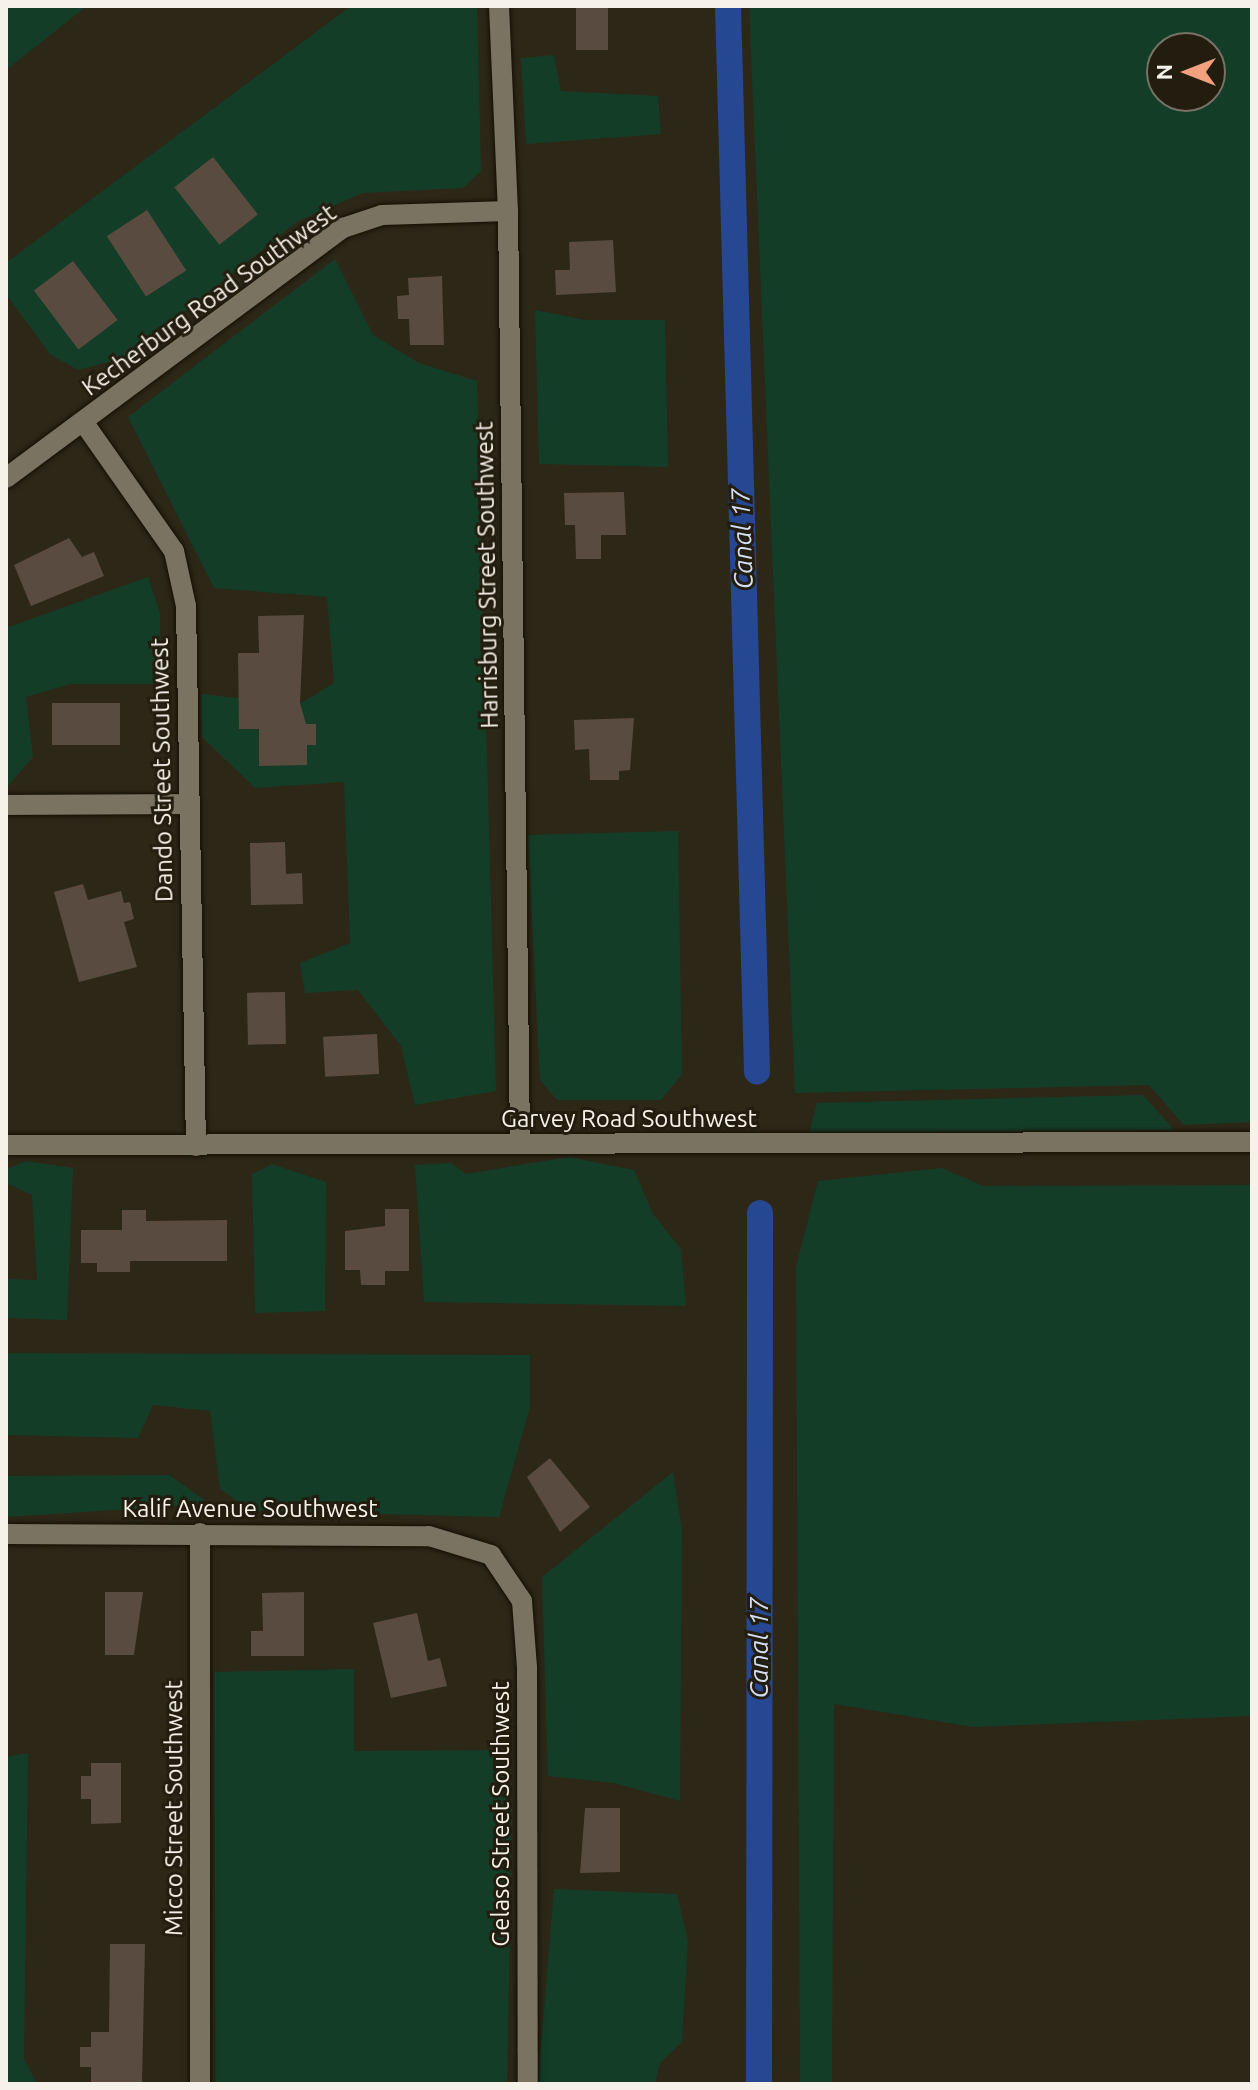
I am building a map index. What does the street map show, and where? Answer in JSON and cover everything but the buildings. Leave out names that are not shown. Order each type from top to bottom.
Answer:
[{"type":"street","name":"Harrisburg Street Southwest","points":[[499,6],[508,211],[520,1144]]},
{"type":"street","name":"Kecherburg Road Southwest","points":[[6,478],[343,228],[382,215],[508,211]]},
{"type":"street","name":"Dando Street Southwest","points":[[84,423],[174,551],[186,606],[196,1146]]},
{"type":"street","points":[[6,805],[188,804]]},
{"type":"street","name":"Garvey Road Southwest","points":[[6,1145],[1252,1142]]},
{"type":"street","name":"Micco Street Southwest","points":[[200,1533],[200,2084]]},
{"type":"street","name":"Kalif Avenue Southwest","points":[[6,1534],[429,1536],[491,1555]]},
{"type":"street","name":"Gelaso Street Southwest","points":[[491,1555],[522,1601],[527,1667],[528,2084]]},
{"type":"green space","points":[[6,6],[87,6],[6,70]]},
{"type":"green space","points":[[351,6],[477,6],[481,171],[463,188],[363,193],[298,221],[128,357],[78,370],[50,354],[6,294],[6,263]]},
{"type":"green space","points":[[749,6],[1252,6],[1252,1122],[1184,1125],[1149,1085],[795,1093]]},
{"type":"green space","points":[[554,55],[561,91],[658,96],[661,134],[526,144],[521,58]]},
{"type":"green space","points":[[335,259],[373,335],[419,363],[477,381],[496,1091],[415,1105],[401,1046],[358,990],[305,993],[300,963],[350,943],[344,782],[255,788],[202,737],[201,694],[298,705],[334,683],[327,597],[214,588],[128,417]]},
{"type":"green space","points":[[535,310],[585,320],[665,320],[668,467],[539,464]]},
{"type":"green space","points":[[148,577],[160,613],[161,684],[70,684],[26,697],[33,757],[6,788],[6,628]]},
{"type":"green space","points":[[678,831],[682,1074],[661,1100],[557,1100],[540,1080],[528,835]]},
{"type":"green space","points":[[1143,1095],[1174,1130],[809,1133],[817,1103]]},
{"type":"green space","points":[[569,1157],[634,1170],[653,1214],[681,1249],[686,1306],[424,1302],[415,1165],[451,1163],[466,1174]]},
{"type":"green space","points":[[26,1161],[73,1168],[67,1320],[6,1318],[6,1279],[37,1280],[32,1195],[8,1184],[7,1169]]},
{"type":"green space","points":[[272,1164],[326,1182],[325,1311],[255,1313],[252,1174]]},
{"type":"green space","points":[[942,1168],[983,1186],[1252,1185],[1252,1716],[973,1727],[834,1704],[832,2084],[800,2084],[796,1267],[818,1181]]},
{"type":"green space","points":[[6,1353],[530,1355],[530,1407],[499,1517],[252,1511],[220,1489],[210,1411],[153,1405],[138,1438],[6,1435]]},
{"type":"green space","points":[[673,1472],[682,1531],[680,1801],[614,1783],[548,1776],[542,1577]]},
{"type":"green space","points":[[169,1475],[210,1504],[6,1517],[6,1476]]},
{"type":"green space","points":[[354,1669],[354,1751],[502,1750],[512,1809],[507,2084],[216,2084],[214,1672]]},
{"type":"green space","points":[[28,1753],[24,2059],[37,2084],[6,2084],[6,1757]]},
{"type":"green space","points":[[554,1889],[677,1894],[688,1941],[682,2042],[660,2063],[655,2084],[538,2084]]},
{"type":"waterway","name":"Canal 17","points":[[728,6],[757,1072]]},
{"type":"waterway","name":"Canal 17","points":[[759,2084],[760,1213]]}]
